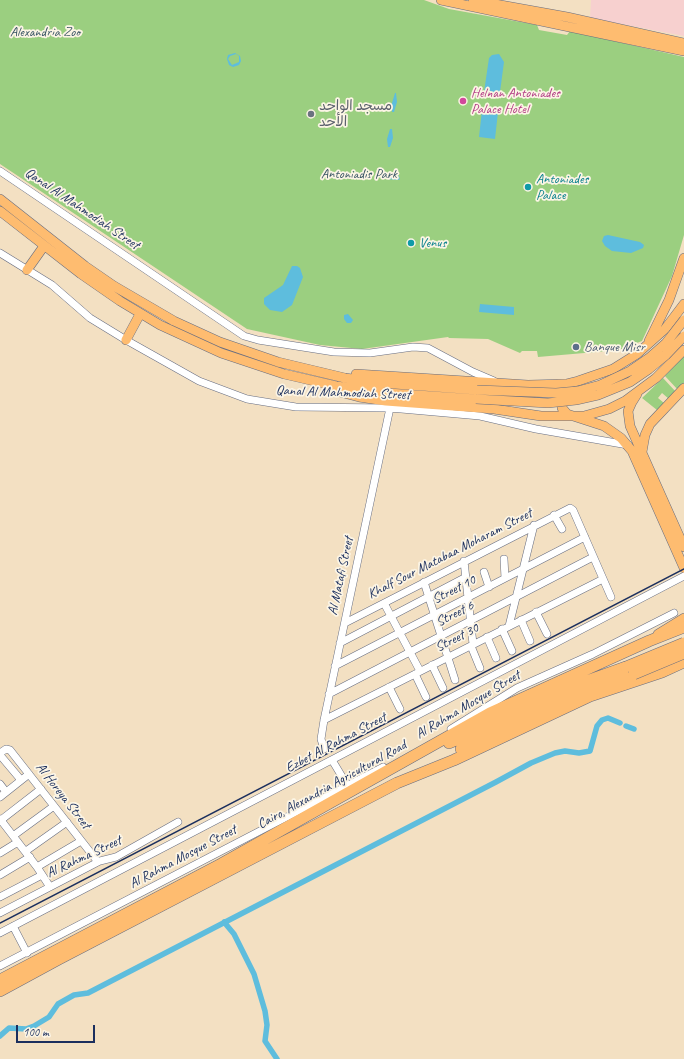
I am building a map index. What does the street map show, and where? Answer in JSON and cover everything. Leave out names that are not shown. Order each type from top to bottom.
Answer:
[{"type":"highway","name":"Cairo, Alexandria Agricultural Road","points":[[0,980],[221,864],[490,713],[649,641],[684,628]]},
{"type":"highway","points":[[649,641],[643,650],[644,661],[652,669],[662,672]]},
{"type":"highway","points":[[423,772],[476,741],[552,704],[630,670],[684,643]]},
{"type":"highway","points":[[435,745],[460,739],[548,695],[684,653]]},
{"type":"highway","name":"Cairo, Alexandria Agricultural Road","points":[[0,991],[312,826],[397,783],[454,760],[590,696],[662,672],[684,662]]},
{"type":"main road","points":[[440,0],[497,8],[612,31],[684,43]]},
{"type":"main road","points":[[473,0],[497,8]]},
{"type":"main road","points":[[612,31],[684,51]]},
{"type":"main road","points":[[0,199],[99,277],[154,310],[190,329],[234,348],[307,370],[345,378],[548,403],[576,400],[598,395],[630,382],[649,370],[684,336]]},
{"type":"main road","points":[[0,211],[100,288],[140,314],[180,335],[221,353],[263,368],[319,383],[388,393],[476,394],[556,393],[578,391],[600,385],[620,376],[649,358],[666,343],[684,320]]},
{"type":"main road","points":[[27,270],[44,246]]},
{"type":"main road","points":[[663,372],[657,373],[652,369],[645,359],[644,348],[669,300],[684,258]]},
{"type":"main road","points":[[307,370],[502,383],[543,385],[566,384],[602,374],[630,359],[669,325],[684,304]]},
{"type":"main road","points":[[126,340],[140,314]]},
{"type":"main road","points":[[319,383],[341,393],[372,399],[494,409],[541,416],[574,417],[593,414],[609,409],[641,389],[663,372],[684,350]]},
{"type":"main road","points":[[630,359],[640,364],[644,371],[645,379],[641,389],[632,402],[628,416],[632,431],[684,547]]},
{"type":"main road","points":[[566,384],[561,391],[562,408],[567,414],[604,426],[628,445],[636,458],[684,568]]},
{"type":"main road","points":[[541,416],[548,408],[550,393],[549,388],[543,385]]},
{"type":"main road","points":[[642,453],[643,441],[650,424],[684,388]]},
{"type":"main road","points":[[649,641],[684,618]]},
{"type":"street","name":"Qanal Al Mahmodiah Street","points":[[0,171],[244,336],[258,340],[334,352],[370,353],[413,347],[428,348],[473,372],[502,383]]},
{"type":"street","name":"Qanal Al Mahmodiah Street","points":[[0,253],[60,290],[90,318],[126,340],[199,381],[247,399],[296,408],[390,408],[485,417],[536,430],[628,445]]},
{"type":"street","name":"Al Matafi Street","points":[[324,748],[321,739],[329,694],[390,408]]},
{"type":"street","name":"Khalf Sour Matabaa Moharam Street","points":[[345,623],[568,508],[572,509],[585,537]]},
{"type":"street","points":[[554,515],[562,529]]},
{"type":"street","points":[[509,626],[534,525]]},
{"type":"street","points":[[585,537],[611,598]]},
{"type":"street","name":"Street 10","points":[[336,666],[585,537]]},
{"type":"street","name":"Street 6","points":[[329,694],[593,557]]},
{"type":"street","points":[[504,559],[505,578]]},
{"type":"street","points":[[464,561],[472,645],[480,668]]},
{"type":"street","points":[[484,572],[489,587]]},
{"type":"street","name":"Ezbet Al Rahma Street","points":[[0,933],[684,576]]},
{"type":"street","points":[[340,643],[466,577]]},
{"type":"street","name":"Street 30","points":[[324,720],[602,579]]},
{"type":"street","points":[[424,582],[455,680]]},
{"type":"street","points":[[384,603],[410,652],[426,697]]},
{"type":"street","points":[[536,612],[547,634]]},
{"type":"street","name":"Al Rahma Mosque Street","points":[[0,966],[434,741],[517,688],[593,654],[674,613]]},
{"type":"street","points":[[521,620],[530,641]]},
{"type":"street","points":[[502,629],[512,651]]},
{"type":"street","points":[[487,637],[496,658]]},
{"type":"street","points":[[432,665],[443,688]]},
{"type":"street","points":[[389,687],[400,709]]},
{"type":"street","name":"Al Horeya Street","points":[[2,752],[9,749],[98,862]]},
{"type":"street","points":[[2,752],[21,780]]},
{"type":"street","points":[[332,760],[347,785]]},
{"type":"street","points":[[0,797],[29,774]]},
{"type":"street","points":[[0,784],[6,792]]},
{"type":"street","points":[[40,789],[1,822],[28,854],[50,887]]},
{"type":"street","points":[[0,853],[54,806]]},
{"type":"street","points":[[0,875],[67,822]]},
{"type":"street","name":"Al Rahma Street","points":[[0,913],[98,862],[116,857],[178,822]]},
{"type":"street","points":[[37,867],[82,840]]},
{"type":"street","points":[[0,897],[42,875]]},
{"type":"street","points":[[13,926],[26,953]]},
{"type":"shaded area","points":[[591,0],[684,0],[684,36],[590,18]]},
{"type":"green space","name":"Antoniadis Park","points":[[0,0],[424,0],[449,9],[537,25],[539,30],[567,35],[570,31],[684,57],[684,235],[672,276],[642,341],[619,350],[538,357],[537,351],[522,351],[520,353],[488,339],[448,337],[362,349],[320,345],[247,329],[0,164]]},
{"type":"green space","points":[[684,356],[684,383],[678,390],[665,376]]},
{"type":"green space","points":[[663,378],[676,392],[669,399],[662,393],[658,398],[664,403],[657,410],[642,398]]},
{"type":"water","points":[[235,53],[240,56],[241,61],[239,65],[233,67],[229,65],[227,59],[228,55]],"holes":[[[236,54],[239,56],[239,62],[232,65],[228,59],[230,56]]]},
{"type":"water","points":[[499,54],[504,62],[500,92],[498,94],[484,92],[489,58],[492,55]]},
{"type":"water","points":[[395,93],[397,102],[394,112],[392,112],[392,103]]},
{"type":"water","points":[[482,110],[498,112],[495,139],[479,137]]},
{"type":"water","points":[[390,129],[392,129],[393,138],[390,147],[388,147],[387,139]]},
{"type":"water","points":[[388,174],[398,175],[400,179],[387,179],[386,177]]},
{"type":"water","points":[[608,235],[640,242],[644,245],[643,248],[631,253],[612,251],[605,246],[602,241],[604,236]]},
{"type":"water","points":[[292,266],[297,266],[300,268],[303,277],[292,305],[282,312],[270,310],[264,304],[264,298],[283,285]]},
{"type":"water","points":[[480,304],[514,307],[514,315],[479,312]]},
{"type":"water","points":[[348,314],[353,320],[351,323],[347,323],[344,319],[344,315]]},
{"type":"waterway","points":[[0,1036],[9,1028],[26,1029],[34,1026],[49,1017],[58,1004],[74,995],[88,993],[531,763],[555,753],[565,751],[579,753],[590,751],[597,726],[602,720],[608,718],[620,723]]},
{"type":"waterway","points":[[626,726],[634,729]]},
{"type":"waterway","points":[[224,922],[234,934],[254,974],[265,1011],[267,1025],[265,1041],[277,1059]]},
{"type":"railway","points":[[0,923],[684,569]]},
{"type":"place","name":"Helnan Antoniades Palace Hotel","points":[[463,101]]},
{"type":"place","name":"مسجد الواحد الأحد","points":[[311,114]]},
{"type":"place","name":"Antoniades Palace","points":[[528,187]]},
{"type":"place","name":"Venus","points":[[411,243]]},
{"type":"place","name":"Banque Misr","points":[[576,347]]},
{"type":"park label","name":"Alexandria Zoo","points":[[45,32]]}]
